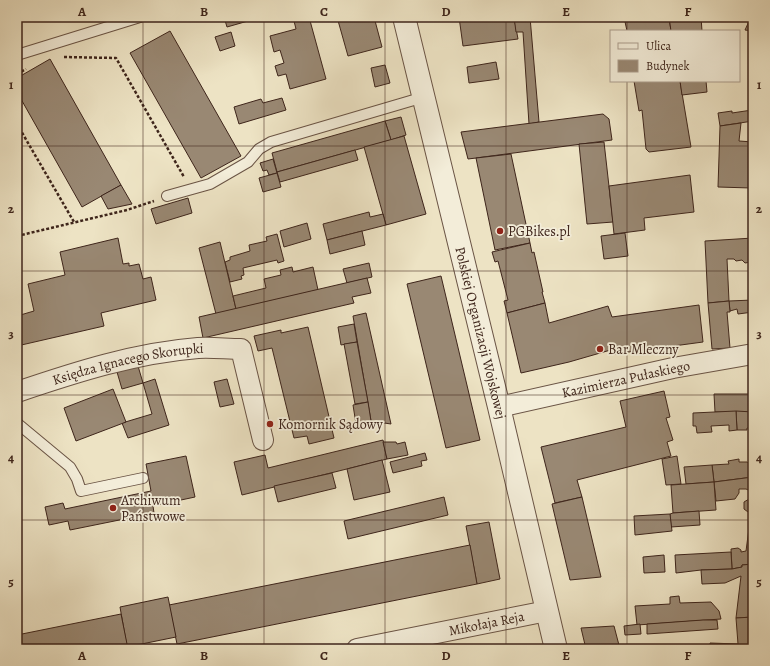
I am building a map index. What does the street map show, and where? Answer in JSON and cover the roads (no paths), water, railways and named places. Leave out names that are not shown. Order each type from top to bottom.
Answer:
[{"type":"street","name":"Polskiej Organizacji Wojskowej","points":[[404,17],[556,649]]},
{"type":"street","name":"Księdza Ignacego Skorupki","points":[[17,392],[72,373],[111,362],[145,355],[174,350],[200,348],[241,349],[263,440]]},
{"type":"street","name":"Kazimierza Pułaskiego","points":[[499,407],[673,368],[753,354]]},
{"type":"street","name":"Mikołaja Reja","points":[[356,649],[421,642],[547,611]]},
{"type":"lane","points":[[17,55],[140,17]]},
{"type":"lane","points":[[167,196],[207,186],[248,162],[259,149],[271,142],[424,97]]},
{"type":"lane","points":[[17,423],[70,467],[77,479],[81,491],[143,478]]},
{"type":"place","name":"PGBikes.pl","points":[[500,231]]},
{"type":"place","name":"Bar Mleczny","points":[[600,349]]},
{"type":"place","name":"Komornik Sądowy","points":[[270,424]]},
{"type":"place","name":"Archiwum Państwowe","points":[[113,508]]}]
